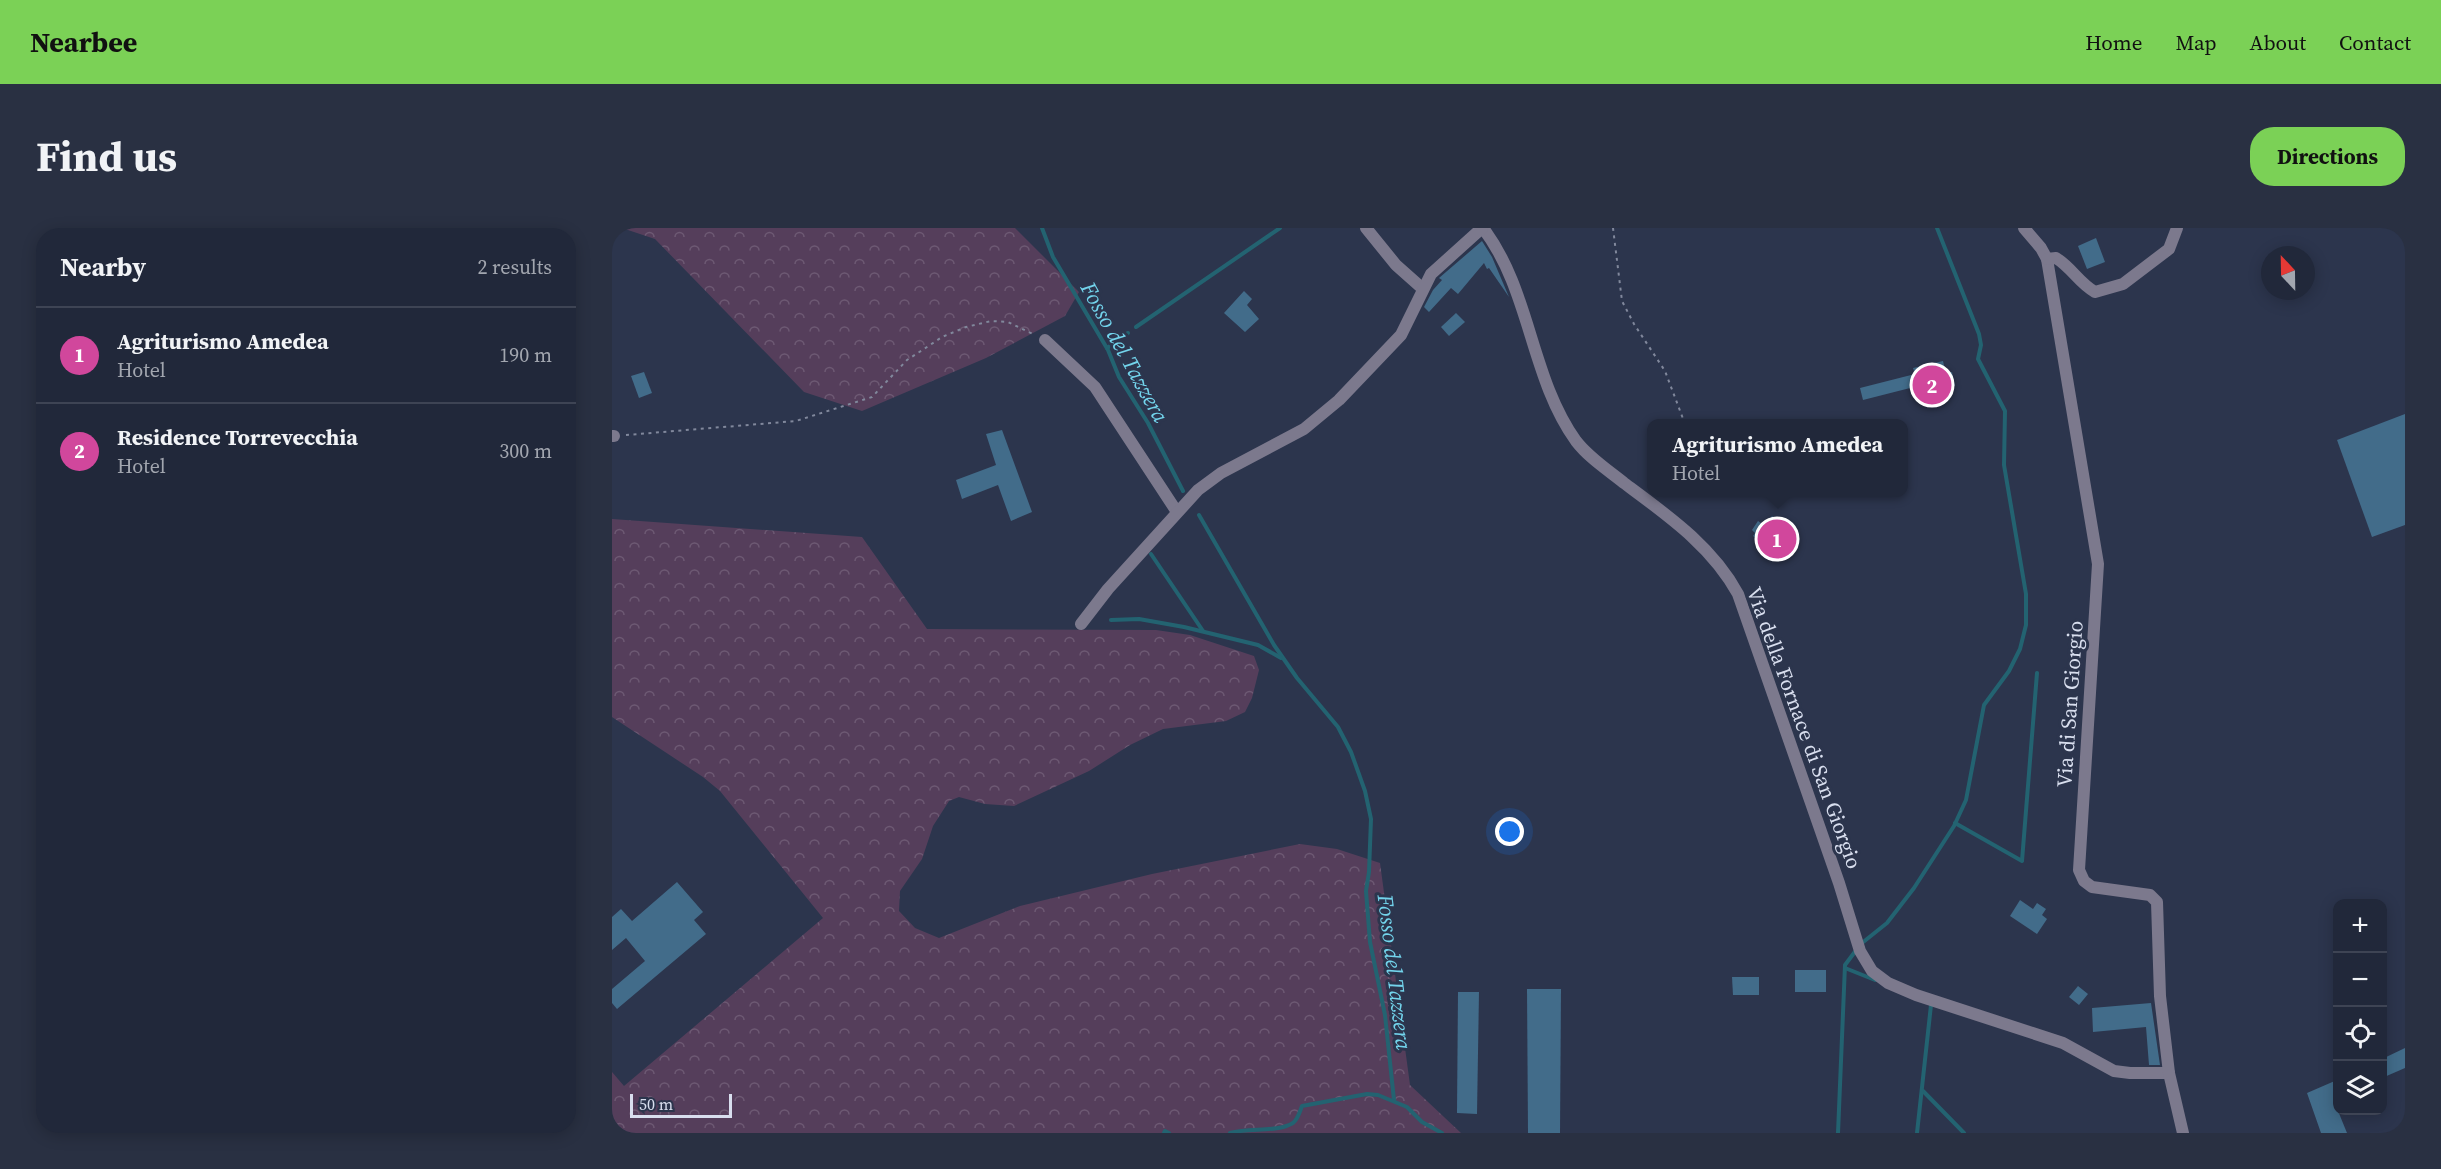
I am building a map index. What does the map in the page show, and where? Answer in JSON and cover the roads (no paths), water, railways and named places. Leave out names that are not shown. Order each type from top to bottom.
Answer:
[{"type":"street","points":[[1366,228],[1396,265],[1423,289]]},
{"type":"street","points":[[1081,624],[1108,589],[1177,512],[1209,481],[1304,429],[1330,409],[1401,335],[1427,278],[1439,264],[1482,228]]},
{"type":"street","name":"Via della Fornace di San Giorgio","points":[[1482,228],[1500,255],[1512,279],[1546,379],[1562,417],[1578,443],[1598,463],[1696,539],[1718,563],[1735,589],[1758,649],[1860,951],[1872,970],[1882,980],[1902,990],[2063,1043],[2114,1071],[2169,1072]]},
{"type":"street","name":"Via di San Giorgio","points":[[2024,228],[2047,259],[2098,564],[2078,865],[2081,877],[2088,885],[2150,896],[2157,902],[2160,996],[2169,1072],[2183,1133]]},
{"type":"street","points":[[2047,259],[2056,258],[2063,262],[2070,267],[2084,286],[2095,292],[2123,284],[2169,249],[2177,228]]},
{"type":"street","points":[[1045,340],[1102,396],[1177,512]]},
{"type":"waterway","name":"Fosso del Tazzera","points":[[1042,228],[1053,257],[1108,350],[1119,377],[1148,423],[1183,491]]},
{"type":"waterway","points":[[1136,327],[1280,228]]},
{"type":"waterway","points":[[1862,943],[1887,923],[1914,888],[1954,826],[1966,800],[1984,705],[2009,671],[2020,649],[2026,625],[2026,594],[2004,465],[2005,411],[1978,359],[1981,345],[1979,334],[1937,228]]},
{"type":"waterway","points":[[1107,348],[1128,333]]},
{"type":"waterway","name":"Fosso del Tazzera","points":[[1199,515],[1274,645],[1297,678],[1338,727],[1351,752],[1365,791],[1371,819],[1366,891],[1370,942],[1385,1015],[1394,1100]]},
{"type":"waterway","points":[[1151,554],[1203,631]]},
{"type":"waterway","points":[[1111,620],[1139,619],[1184,627],[1258,645],[1281,658]]},
{"type":"waterway","points":[[1955,823],[2022,861],[2037,673]]},
{"type":"waterway","points":[[1838,1133],[1845,965],[1857,949]]},
{"type":"waterway","points":[[1845,968],[1875,980]]},
{"type":"waterway","points":[[1917,1133],[1931,1005]]},
{"type":"waterway","points":[[1923,1091],[1964,1133]]},
{"type":"waterway","points":[[1230,1133],[1279,1128],[1293,1123],[1302,1106],[1367,1094],[1378,1095],[1407,1107],[1422,1122],[1442,1133]]},
{"type":"waterway","points":[[1164,1133],[1165,1131],[1169,1133]]},
{"type":"place","name":"Residence Torrevecchia","points":[[1932,385]]},
{"type":"place","name":"Agriturismo Amedea","points":[[1777,539]]}]
